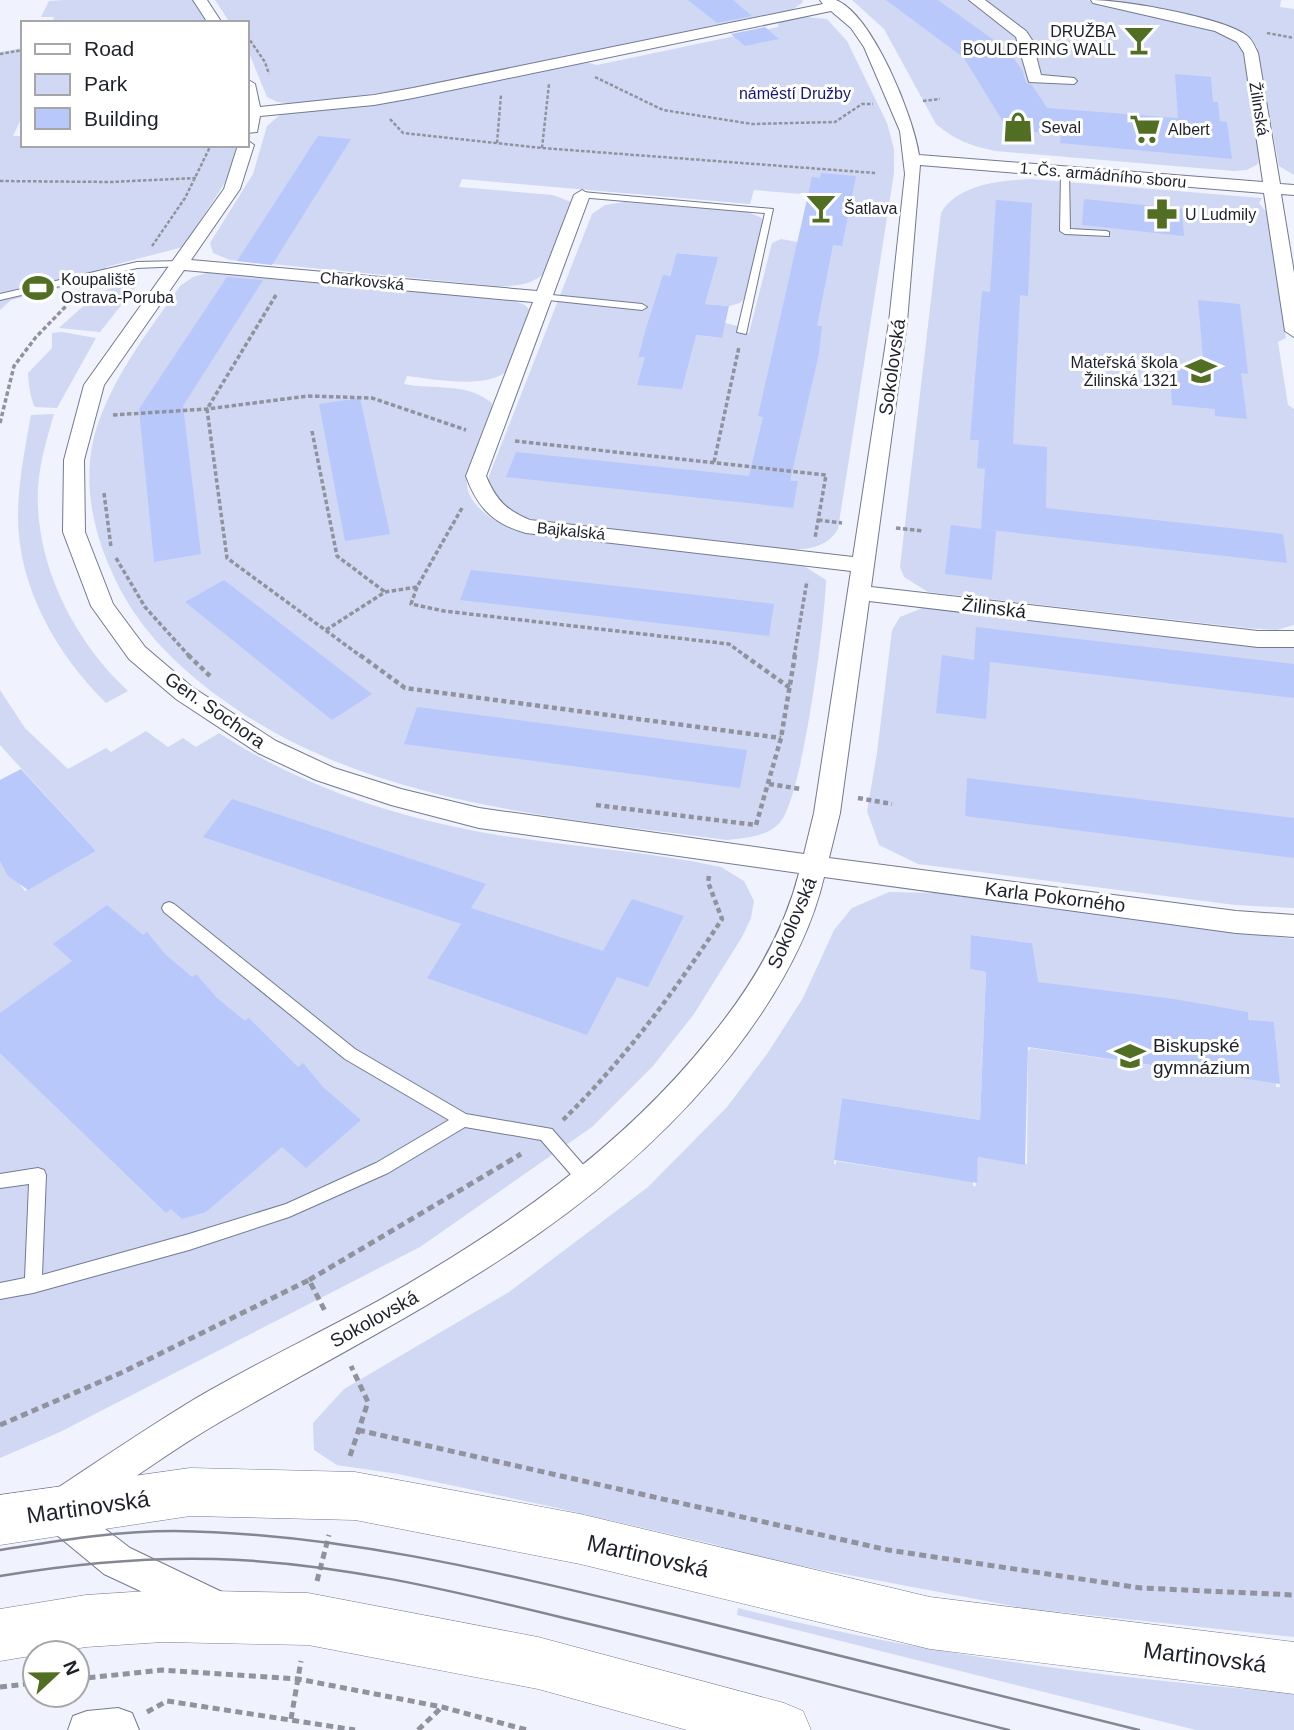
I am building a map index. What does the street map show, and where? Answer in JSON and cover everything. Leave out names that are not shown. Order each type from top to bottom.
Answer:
[{"type":"street","points":[[200,0],[214,21]]},
{"type":"street","points":[[976,0],[1021,34],[1025,40],[1034,79],[1069,81]]},
{"type":"street","name":"Žilinská","points":[[1098,0],[1220,28],[1243,40],[1251,53],[1294,331]]},
{"type":"street","points":[[253,112],[374,100],[413,93],[831,3]]},
{"type":"street","name":"Sokolovská","points":[[0,1544],[206,1411],[339,1339],[493,1248],[587,1181],[664,1113],[747,1013],[778,962],[797,922],[815,866],[827,813],[906,258],[913,159],[906,124],[871,47],[857,25],[831,3]]},
{"type":"street","name":"Gen. Sochora","points":[[248,88],[253,112],[248,140]]},
{"type":"street","name":"Gen. Sochora","points":[[246,147],[232,189],[94,385],[74,460],[74,532],[102,606],[137,653],[184,693],[267,747],[325,774],[400,798],[479,818],[815,866]]},
{"type":"street","name":"1. Čs. armádního sboru","points":[[913,159],[1294,190]]},
{"type":"street","points":[[484,497],[476,476],[582,195]]},
{"type":"street","name":"Charkovská","points":[[181,264],[542,298]]},
{"type":"street","name":"Bajkalská","points":[[484,497],[495,513],[526,526],[864,565]]},
{"type":"street","name":"Žilinská","points":[[860,593],[1258,639],[1294,639]]},
{"type":"street","name":"Karla Pokorného","points":[[815,866],[1236,922],[1294,926]]},
{"type":"street","name":"Martinovská","points":[[0,1520],[53,1510],[190,1492],[338,1494],[580,1539],[930,1623],[1294,1668]]},
{"type":"street","points":[[53,1510],[117,1561],[240,1619]]},
{"type":"street","points":[[0,1635],[86,1621],[163,1616],[308,1619],[538,1664],[784,1730]]},
{"type":"lane","points":[[1065,172],[1065,231],[1106,234]]},
{"type":"lane","points":[[582,195],[770,211],[742,332]]},
{"type":"lane","points":[[0,297],[137,265],[181,264]]},
{"type":"lane","points":[[542,298],[642,307]]},
{"type":"lane","points":[[169,908],[351,1054],[463,1120],[546,1134],[587,1181]]},
{"type":"lane","points":[[0,1291],[33,1285],[189,1242],[289,1210],[382,1168],[463,1120]]},
{"type":"lane","points":[[0,1181],[38,1175],[33,1285]]},
{"type":"path","points":[[0,54],[21,50]]},
{"type":"path","points":[[589,74],[663,110],[751,124],[835,122],[862,104]]},
{"type":"path","points":[[542,81],[549,84],[542,148]]},
{"type":"path","points":[[497,143],[503,84]]},
{"type":"path","points":[[923,101],[940,99]]},
{"type":"path","points":[[388,117],[403,133],[542,148],[875,173]]},
{"type":"path","points":[[0,181],[111,182],[197,178]]},
{"type":"path","points":[[289,274],[207,409],[227,558],[405,688],[781,738]]},
{"type":"path","points":[[714,462],[742,332]]},
{"type":"path","points":[[114,404],[108,415],[207,409],[308,396],[372,398],[489,439],[826,475],[781,738],[757,825],[584,803]]},
{"type":"path","points":[[312,431],[337,556],[385,592]]},
{"type":"path","points":[[104,488],[111,546],[127,583],[169,639],[216,681]]},
{"type":"path","points":[[484,497],[465,503],[417,587],[411,604],[444,611],[729,644],[790,688]]},
{"type":"path","points":[[326,630],[385,592],[417,587]]},
{"type":"path","points":[[0,1425],[123,1372],[309,1280],[513,1160],[546,1134],[595,1090],[652,1021],[676,991],[722,919],[708,882],[722,821]]},
{"type":"path","points":[[291,1719],[308,1619],[338,1494],[368,1402],[309,1280]]},
{"type":"path","points":[[358,1430],[888,1550],[1142,1588],[1294,1595]]},
{"type":"path","points":[[91,1678],[162,1670],[298,1679],[442,1707],[527,1730]]},
{"type":"path","points":[[0,1687],[21,1685]]},
{"type":"path","points":[[109,1729],[167,1701],[355,1730]]},
{"type":"path","points":[[418,1730],[442,1707]]},
{"type":"green space","points":[[193,0],[208,21],[53,21],[54,17],[41,17],[49,1]]},
{"type":"green space","points":[[215,0],[803,2],[791,11],[419,88],[293,104],[277,102],[267,97],[248,50],[248,21],[229,21]]},
{"type":"green space","points":[[852,0],[1087,0],[1220,31],[1243,48],[1260,156],[1258,164],[1247,170],[1234,171],[995,151],[964,142],[936,124],[884,29]]},
{"type":"green space","points":[[1115,0],[1281,0],[1280,7],[1294,9],[1294,175],[1279,166],[1257,47],[1245,36],[1211,20]]},
{"type":"green space","name":"náměstí Družby","points":[[798,16],[827,19],[847,41],[887,123],[894,149],[894,173],[838,529],[822,544],[809,548],[786,549],[536,520],[503,506],[492,493],[489,476],[592,214],[605,205],[625,202],[748,212],[762,218],[764,223],[745,298],[740,303],[729,306],[705,304],[717,257],[678,253],[638,356],[645,357],[696,335],[721,338],[725,323],[738,326],[740,333],[749,333],[772,243],[781,239],[798,242],[813,195],[754,190],[750,204],[462,179],[459,187],[553,195],[571,202],[572,212],[549,267],[541,276],[515,286],[230,260],[213,253],[210,243],[253,174],[267,126],[281,114],[582,61],[597,65],[778,27],[779,20]]},
{"type":"green space","points":[[21,48],[21,119],[13,136],[21,136],[21,147],[240,147],[228,178],[183,247],[106,267],[110,276],[11,300],[0,310],[0,52]]},
{"type":"green space","points":[[1030,179],[1262,198],[1259,203],[1268,214],[1286,338],[1278,342],[1288,405],[1294,409],[1294,625],[1277,630],[1247,628],[928,592],[904,577],[900,567],[941,213],[948,203],[969,190],[993,183]]},
{"type":"green space","points":[[210,272],[507,298],[525,305],[531,311],[516,358],[505,373],[480,381],[464,382],[407,376],[404,384],[461,389],[482,396],[492,403],[486,431],[468,470],[470,495],[479,508],[501,524],[526,533],[791,563],[804,566],[826,580],[822,631],[805,743],[789,804],[781,821],[756,836],[727,840],[528,813],[398,783],[336,762],[276,733],[219,697],[170,656],[131,608],[111,570],[93,516],[90,458],[93,440],[106,403],[135,351],[180,286],[193,277]]},
{"type":"green space","points":[[139,283],[100,332],[59,328],[104,292],[126,284]]},
{"type":"green space","points":[[62,332],[96,338],[57,408],[35,407],[28,373],[52,348],[52,333]]},
{"type":"green space","points":[[54,414],[38,487],[38,515],[43,543],[50,571],[74,624],[108,671],[128,691],[106,703],[72,664],[44,618],[25,569],[20,543],[19,491],[31,415]]},
{"type":"green space","points":[[925,607],[1294,648],[1294,908],[1235,905],[918,864],[879,845],[867,811],[892,630],[900,617]]},
{"type":"green space","points":[[0,690],[25,728],[68,769],[106,748],[111,752],[146,731],[168,747],[183,738],[196,747],[219,733],[252,753],[321,786],[356,800],[429,821],[504,836],[667,857],[721,867],[744,881],[754,901],[751,918],[694,1014],[653,1066],[592,1127],[420,1247],[60,1432],[0,1458],[0,860],[25,891],[96,851],[0,745]]},
{"type":"green space","points":[[889,892],[936,893],[1294,939],[1294,1637],[1023,1608],[759,1558],[713,1544],[553,1507],[398,1474],[337,1465],[314,1450],[313,1423],[344,1389],[509,1292],[648,1187],[727,1107],[767,1054],[803,998],[834,930],[852,908]],"holes":[[[972,935],[1032,943],[1031,991],[1125,994],[1248,1012],[1250,1022],[1274,1022],[1280,1087],[1276,1087],[1276,1083],[1031,1048],[1028,1051],[1027,1164],[978,1157],[976,1186],[973,1186],[973,1182],[836,1161],[834,1164],[842,1098],[980,1120],[986,972],[970,969]]]},
{"type":"green space","points":[[738,1608],[875,1639],[1014,1662],[1153,1680],[1294,1693],[1294,1730],[1196,1730],[737,1615]]},
{"type":"building","points":[[688,0],[733,0],[752,16],[717,23]]},
{"type":"building","points":[[886,0],[938,0],[1009,51],[1023,72],[1026,83],[1032,85],[1047,108],[1178,118],[1175,74],[1211,77],[1213,102],[1218,102],[1220,121],[1227,122],[1232,159],[1060,143],[1061,134],[1008,130],[964,58]]},
{"type":"building","points":[[765,27],[779,39],[745,46],[731,34]]},
{"type":"building","points":[[318,136],[351,139],[272,265],[237,261]]},
{"type":"building","points":[[821,173],[856,176],[842,246],[833,245],[817,326],[822,326],[819,353],[790,481],[798,481],[793,508],[506,477],[516,452],[749,476],[763,417],[758,416],[812,177],[820,178]]},
{"type":"building","points":[[1084,199],[1182,209],[1184,236],[1082,225]]},
{"type":"building","points":[[996,200],[1032,203],[1028,296],[1020,295],[1013,444],[1047,447],[1046,508],[1283,534],[1287,563],[981,529],[985,469],[977,468],[979,440],[970,440],[982,291],[990,292]]},
{"type":"building","points":[[677,253],[718,257],[705,304],[729,306],[722,338],[696,335],[682,389],[637,385],[645,357],[638,357],[647,325],[663,275],[670,276]]},
{"type":"building","points":[[227,277],[263,280],[183,406],[201,554],[154,562],[139,409]]},
{"type":"building","points":[[1198,300],[1240,304],[1248,374],[1241,373],[1247,419],[1215,416],[1215,409],[1172,405],[1170,366],[1204,370]]},
{"type":"building","points":[[360,398],[390,534],[345,541],[319,404]]},
{"type":"building","points":[[951,525],[996,531],[992,580],[945,574]]},
{"type":"building","points":[[471,570],[774,604],[769,636],[460,600]]},
{"type":"building","points":[[224,580],[372,694],[332,720],[185,602]]},
{"type":"building","points":[[976,627],[1294,664],[1294,698],[990,662],[986,719],[936,713],[942,655],[974,660]]},
{"type":"building","points":[[417,707],[747,750],[740,788],[404,744]]},
{"type":"building","points":[[21,769],[96,851],[28,890],[8,876],[0,861],[0,780]]},
{"type":"building","points":[[967,778],[1294,818],[1294,858],[965,816]]},
{"type":"building","points":[[232,799],[486,884],[471,908],[603,951],[632,899],[684,916],[648,987],[617,977],[587,1035],[427,978],[461,924],[203,837]]},
{"type":"building","points":[[107,905],[143,935],[147,932],[165,954],[192,977],[196,974],[217,998],[245,1021],[249,1018],[298,1067],[303,1063],[323,1087],[361,1120],[306,1168],[282,1147],[206,1212],[182,1219],[171,1209],[166,1213],[0,1053],[0,1013],[72,961],[53,944]]},
{"type":"building","points":[[971,935],[1032,943],[1038,982],[1174,999],[1248,1012],[1249,1020],[1274,1022],[1280,1084],[1028,1047],[1025,1165],[978,1157],[977,1183],[834,1160],[842,1098],[980,1120],[986,972],[970,969]]},
{"type":"tram line","points":[[0,1550],[152,1531],[238,1534],[366,1548],[555,1586],[1139,1730]]},
{"type":"tram line","points":[[0,1576],[107,1562],[161,1559],[259,1561],[347,1572],[435,1588],[521,1608],[1009,1730]]},
{"type":"place","name":"DRUŽBA BOULDERING WALL","points":[[1139,40]]},
{"type":"place","name":"Seval","points":[[1018,127]]},
{"type":"place","name":"Albert","points":[[1145,129]]},
{"type":"place","name":"Šatlava","points":[[821,208]]},
{"type":"place","name":"U Ludmily","points":[[1162,214]]},
{"type":"place","name":"Koupaliště Ostrava-Poruba","points":[[38,288]]},
{"type":"place","name":"Mateřská škola Žilinská 1321","points":[[1201,371]]},
{"type":"place","name":"Biskupské gymnázium","points":[[1130,1056]]}]
